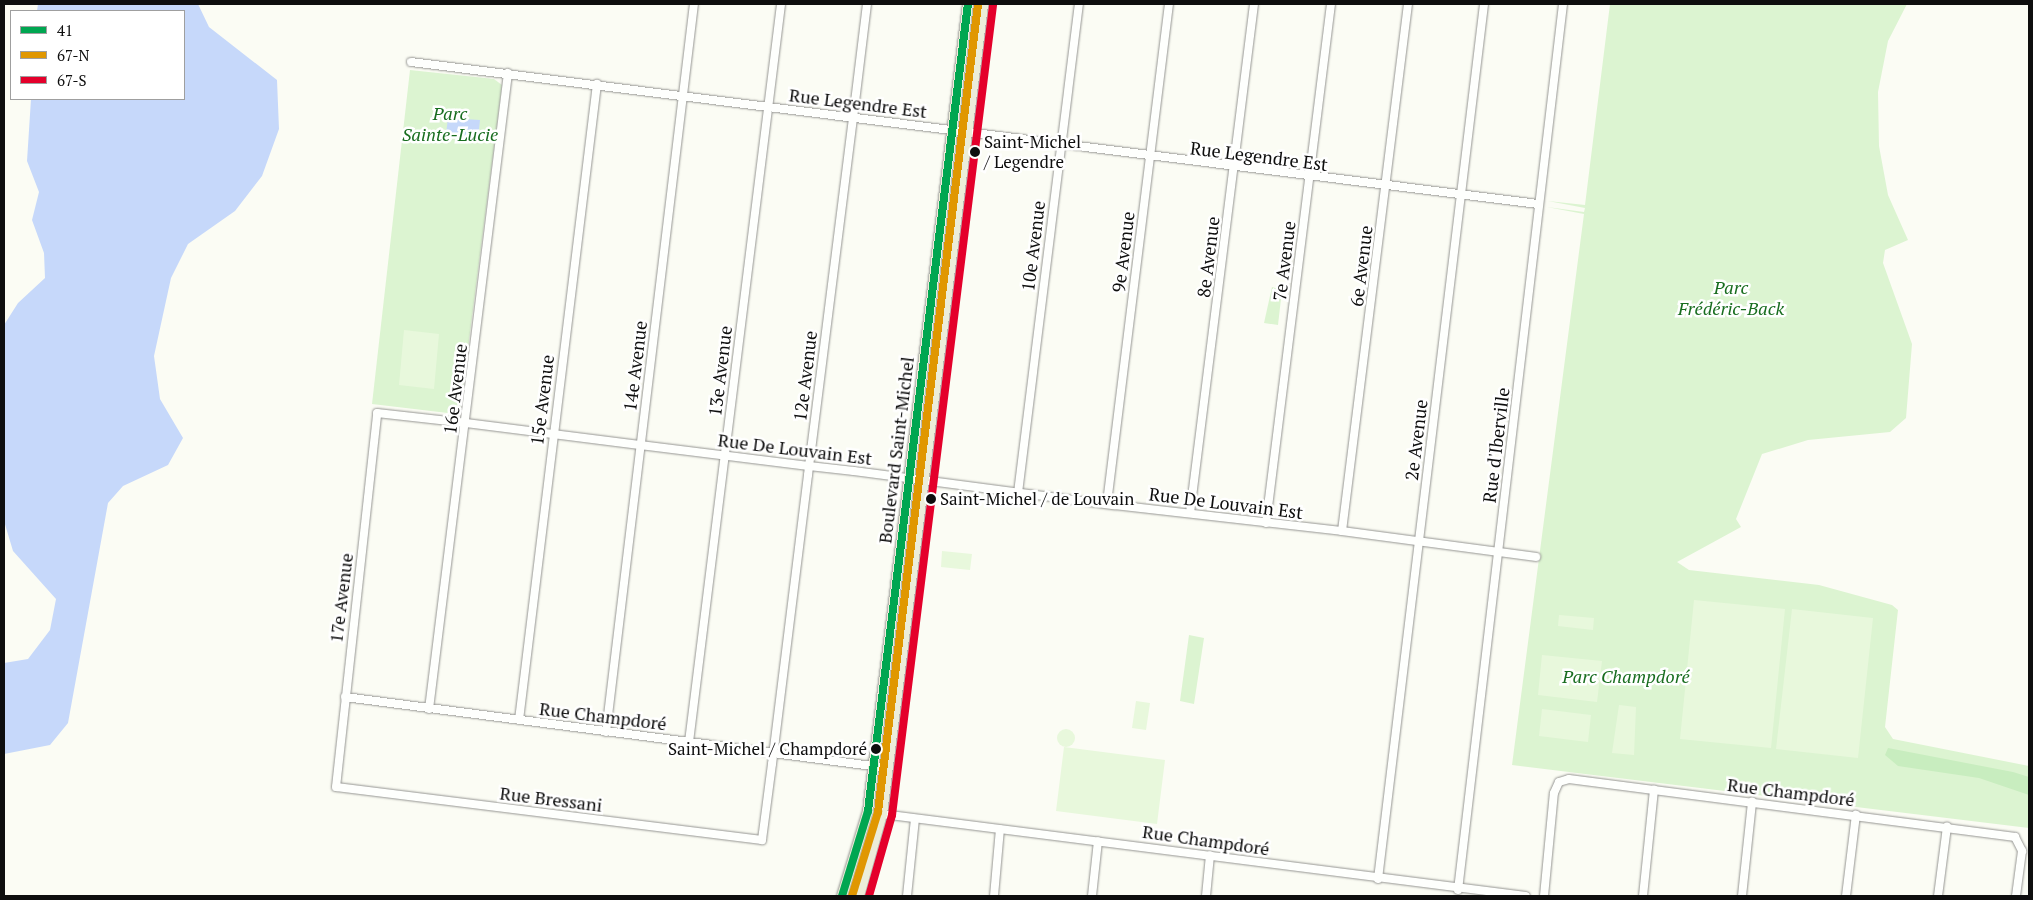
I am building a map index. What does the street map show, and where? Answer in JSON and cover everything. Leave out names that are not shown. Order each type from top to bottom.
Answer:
[{"type":"main road","name":"Boulevard Saint-Michel","points":[[842,896],[862,838],[874,766],[968,4]]},
{"type":"main road","name":"Boulevard Saint-Michel","points":[[859,896],[882,814],[983,4]]},
{"type":"street","name":"14e Avenue","points":[[606,732],[694,4]]},
{"type":"street","name":"13e Avenue","points":[[689,742],[781,4]]},
{"type":"street","name":"12e Avenue","points":[[762,840],[867,4]]},
{"type":"street","name":"10e Avenue","points":[[1018,493],[1079,4]]},
{"type":"street","name":"9e Avenue","points":[[1107,504],[1170,4]]},
{"type":"street","name":"8e Avenue","points":[[1190,513],[1254,4]]},
{"type":"street","name":"7e Avenue","points":[[1266,523],[1311,177],[1331,4]]},
{"type":"street","name":"6e Avenue","points":[[1342,532],[1408,4]]},
{"type":"street","name":"2e Avenue","points":[[1378,879],[1484,4]]},
{"type":"street","name":"Rue d'Iberville","points":[[1458,890],[1563,4]]},
{"type":"street","name":"Rue Legendre Est","points":[[411,62],[598,84],[1386,187],[1539,204]]},
{"type":"street","name":"16e Avenue","points":[[429,708],[466,423],[508,73]]},
{"type":"street","name":"15e Avenue","points":[[519,720],[553,434],[598,84]]},
{"type":"street","name":"Rue De Louvain Est","points":[[377,413],[1536,557]]},
{"type":"street","name":"17e Avenue","points":[[336,787],[377,413]]},
{"type":"street","name":"Rue Champdoré","points":[[345,698],[888,768]]},
{"type":"street","name":"Rue Champdoré","points":[[1544,896],[1558,782],[1654,790],[1856,815],[1948,827],[2020,840],[2016,896]]},
{"type":"street","name":"Rue Bressani","points":[[336,787],[762,840]]},
{"type":"street","points":[[1643,896],[1654,790]]},
{"type":"street","points":[[1742,896],[1752,802]]},
{"type":"street","name":"Rue Champdoré","points":[[882,814],[1210,855],[1458,890],[1526,896]]},
{"type":"street","points":[[1846,896],[1856,815]]},
{"type":"street","points":[[907,896],[915,819]]},
{"type":"street","points":[[1938,896],[1948,827]]},
{"type":"street","points":[[994,896],[1000,829]]},
{"type":"street","points":[[1092,896],[1098,841]]},
{"type":"street","points":[[1206,896],[1210,855]]},
{"type":"street","points":[[1434,896],[1435,887]]},
{"type":"green space","name":"Parc Frédéric-Back","points":[[1610,4],[1907,4],[1888,41],[1878,92],[1879,146],[1888,195],[1908,240],[1885,250],[1883,263],[1912,344],[1906,418],[1890,432],[1808,440],[1762,454],[1736,519],[1741,527],[1677,562],[1689,570],[1819,585],[1892,605],[1898,610],[1885,727],[1893,739],[2029,766],[2029,828],[1512,765],[1584,214],[1547,207],[1584,212],[1585,208],[1548,201],[1585,205]]},
{"type":"green space","name":"Parc Sainte-Lucie","points":[[410,70],[494,79],[502,85],[460,410],[456,414],[372,404]]},
{"type":"green space","points":[[1272,287],[1282,290],[1278,325],[1264,323]]},
{"type":"green space","points":[[404,330],[439,334],[434,389],[399,385]]},
{"type":"green space","points":[[942,551],[972,554],[970,570],[941,567]]},
{"type":"green space","points":[[1694,600],[1785,609],[1771,748],[1680,739]]},
{"type":"green space","points":[[1792,609],[1873,618],[1858,758],[1776,749]]},
{"type":"green space","points":[[1559,615],[1594,618],[1593,630],[1558,626]]},
{"type":"green space","points":[[1189,635],[1204,638],[1194,704],[1180,701]]},
{"type":"green space","points":[[1542,655],[1602,661],[1597,702],[1538,695]]},
{"type":"green space","points":[[1136,701],[1150,703],[1146,730],[1132,728]]},
{"type":"green space","points":[[1619,705],[1636,707],[1634,755],[1612,753]]},
{"type":"green space","points":[[1542,709],[1591,715],[1588,742],[1539,736]]},
{"type":"green space","points":[[1066,729],[1074,734],[1075,738],[1070,746],[1066,747],[1058,742],[1057,738],[1062,730]]},
{"type":"green space","points":[[1064,747],[1165,760],[1157,824],[1056,811]]},
{"type":"green space","points":[[1888,748],[2013,772],[2029,777],[2029,795],[1979,778],[1898,766],[1885,755]]},
{"type":"water","points":[[38,4],[198,4],[209,27],[277,80],[279,129],[262,176],[235,211],[188,244],[171,278],[154,356],[160,399],[183,438],[168,465],[123,486],[108,503],[68,723],[50,745],[4,754],[4,663],[28,659],[50,630],[56,599],[13,551],[4,521],[4,325],[18,303],[45,278],[44,253],[32,220],[39,192],[27,161],[31,100],[185,100],[185,10],[37,10]]},
{"type":"water","points":[[448,118],[480,120],[478,138],[446,134]]},
{"type":"transit line","name":"41","points":[[842,896],[868,811],[968,4]]},
{"type":"transit line","name":"67-N","points":[[852,896],[878,812],[978,5]]},
{"type":"transit line","name":"67-S","points":[[869,896],[892,815],[993,5]]},
{"type":"place","name":"Saint-Michel / Legendre","points":[[975,152]]},
{"type":"place","name":"Saint-Michel / de Louvain","points":[[931,499]]},
{"type":"place","name":"Saint-Michel / Champdoré","points":[[876,749]]},
{"type":"park label","name":"Parc Champdoré","points":[[1626,676]]}]
